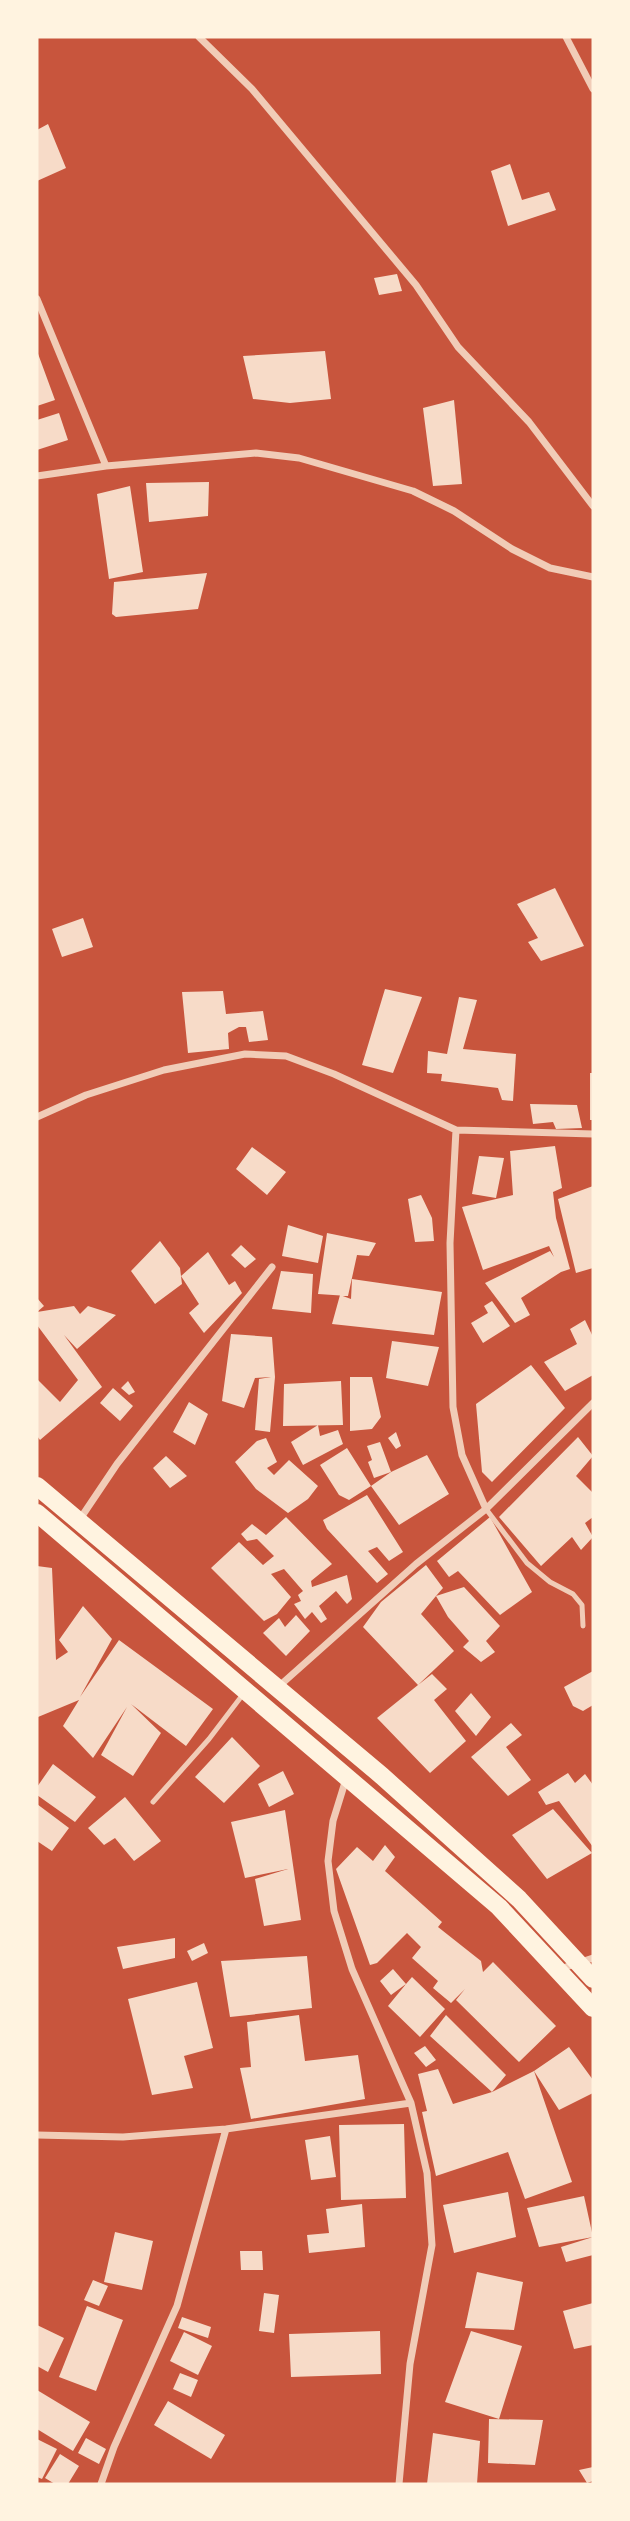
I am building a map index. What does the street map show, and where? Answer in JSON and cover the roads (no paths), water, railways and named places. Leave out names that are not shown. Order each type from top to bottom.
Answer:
[{"type":"highway","points":[[37,1486],[382,1776],[586,1960],[593,1979]]},
{"type":"highway","points":[[37,1513],[499,1907],[560,1969],[593,2008]]},
{"type":"street","points":[[199,37],[252,89],[416,285],[458,347],[529,422],[593,506]]},
{"type":"street","points":[[566,37],[593,89]]},
{"type":"street","points":[[37,299],[106,466]]},
{"type":"street","points":[[37,476],[106,466],[256,453],[299,458],[413,491],[454,511],[512,549],[551,568],[593,577]]},
{"type":"street","points":[[37,1118],[86,1095],[164,1070],[245,1054],[286,1056],[334,1074],[456,1130],[593,1134]]},
{"type":"street","points":[[456,1130],[450,1257],[453,1407],[462,1455],[486,1509]]},
{"type":"street","points":[[79,1520],[117,1464],[272,1267]]},
{"type":"street","points":[[276,1688],[416,1564],[486,1509],[593,1403]]},
{"type":"street","points":[[347,1776],[333,1821],[328,1861],[334,1911],[352,1969],[411,2103],[427,2173],[432,2245],[410,2364],[399,2484]]},
{"type":"street","points":[[560,1969],[586,1960]]},
{"type":"street","points":[[37,2135],[123,2137],[226,2129],[411,2103]]},
{"type":"street","points":[[101,2484],[114,2447],[177,2306],[226,2129]]},
{"type":"lane","points":[[486,1509],[527,1563],[550,1582],[573,1594],[582,1605],[583,1626]]},
{"type":"lane","points":[[153,1802],[209,1739],[245,1691]]}]
